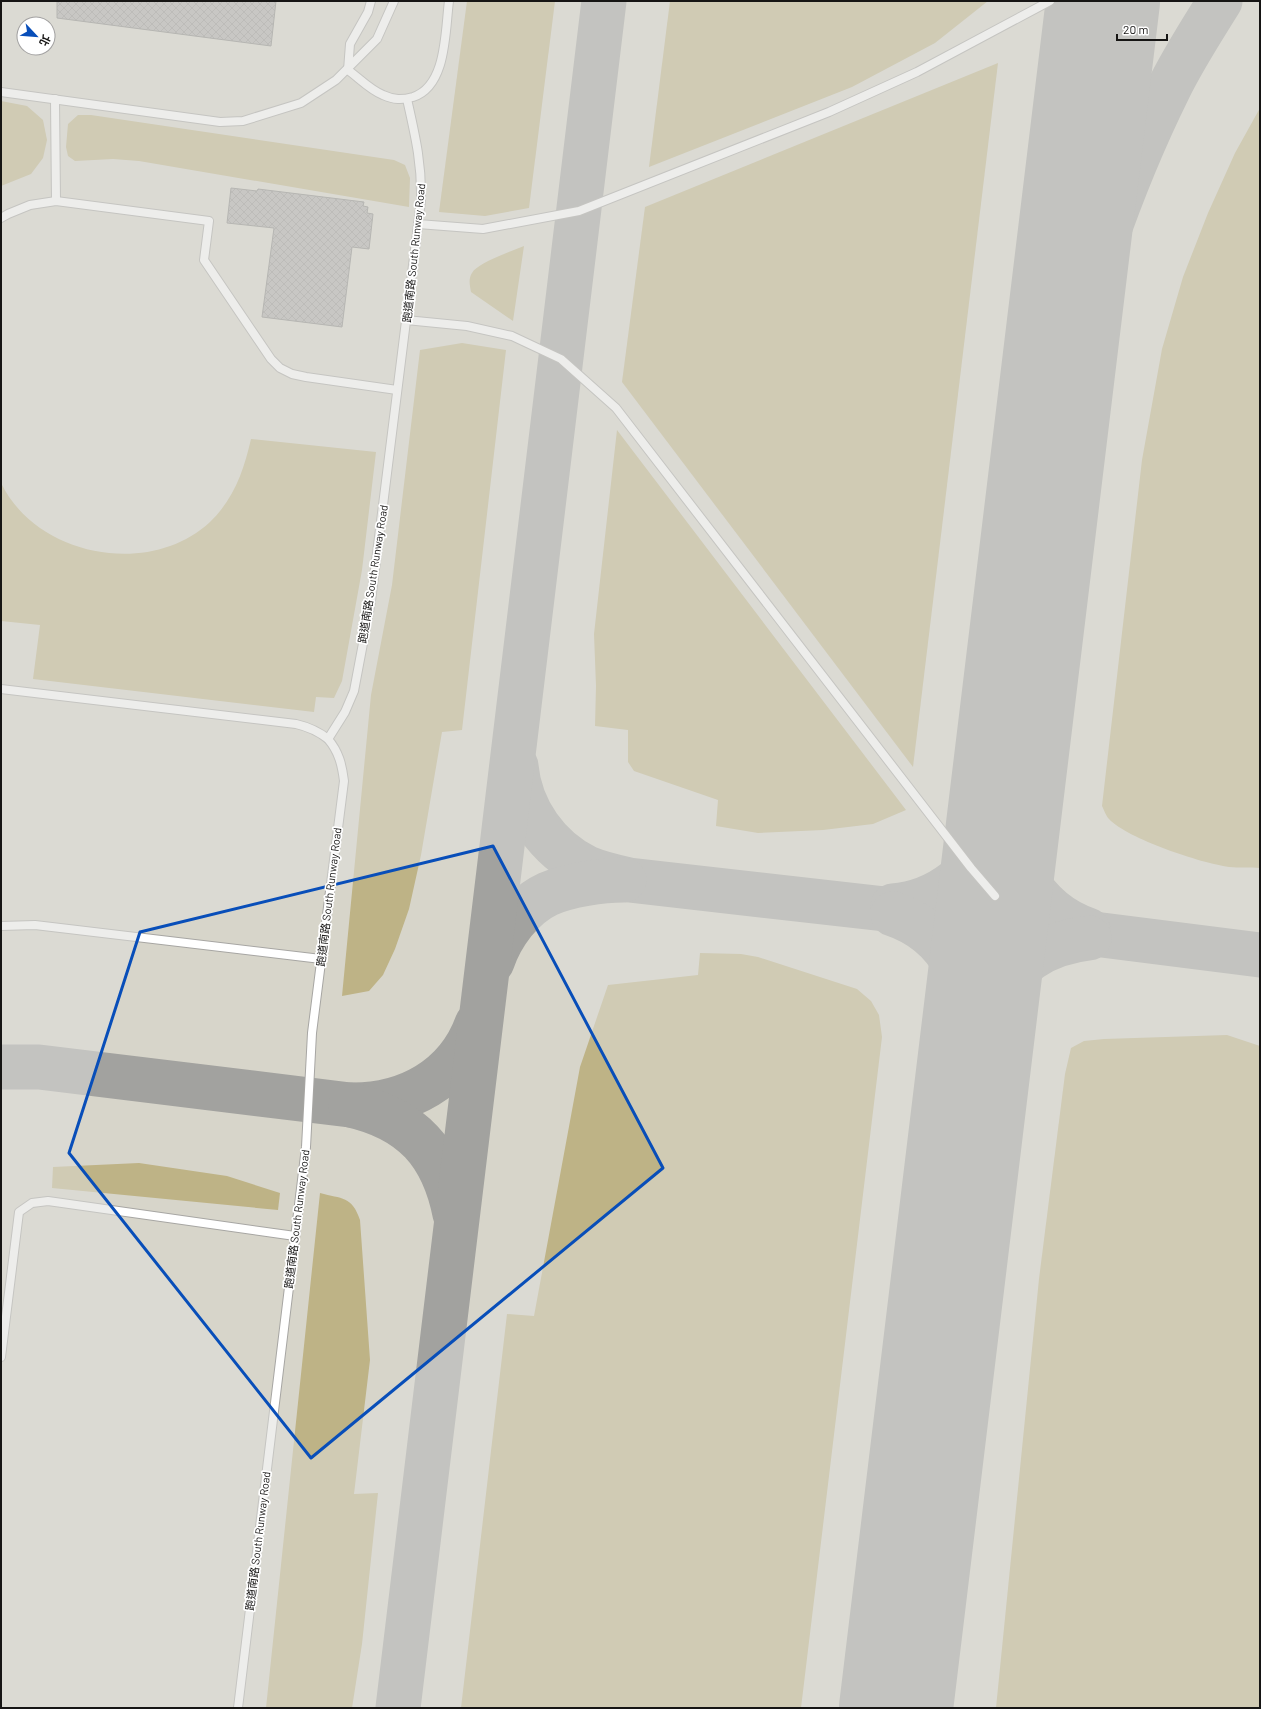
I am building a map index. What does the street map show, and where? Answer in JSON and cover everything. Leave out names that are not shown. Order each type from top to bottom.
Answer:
[{"type":"lane","points":[[348,70],[350,44],[368,12],[371,1]]},
{"type":"lane","points":[[1,92],[220,122],[243,121],[301,103],[336,80],[348,70],[377,39],[394,1]]},
{"type":"lane","points":[[348,70],[382,95],[397,100],[407,99],[424,91],[431,85],[436,76],[443,51],[449,1]]},
{"type":"lane","points":[[418,224],[483,229],[579,211],[829,112],[917,72],[1050,1]]},
{"type":"lane","points":[[55,99],[56,200]]},
{"type":"lane","name":"跑道南路 South Runway Road","points":[[238,1708],[306,1147],[310,1059],[321,959],[344,781],[340,758],[335,747],[328,739],[345,712],[354,691],[376,569],[418,224],[422,178],[419,154],[407,99]]},
{"type":"lane","points":[[1,218],[30,205],[56,200],[209,221],[204,260],[263,348],[276,364],[292,374],[397,390]]},
{"type":"lane","points":[[406,320],[466,326],[512,336],[561,359],[616,408],[971,868],[995,896]]},
{"type":"lane","points":[[1,689],[296,724],[310,727],[320,732],[328,739]]},
{"type":"lane","points":[[1,926],[35,925],[321,959]]},
{"type":"lane","points":[[1,1357],[19,1212],[32,1203],[48,1201],[295,1236]]},
{"type":"highlighted area","points":[[493,846],[663,1168],[311,1458],[69,1153],[140,932]]},
{"type":"shaded area","points":[[1,1],[1260,1],[1260,1708],[1,1708]]},
{"type":"shaded area","points":[[467,1],[555,1],[529,208],[485,216],[439,212]]},
{"type":"shaded area","points":[[670,1],[988,1],[935,43],[852,87],[649,167]]},
{"type":"shaded area","points":[[998,63],[913,767],[622,382],[645,207]]},
{"type":"shaded area","points":[[1,101],[27,106],[43,120],[47,140],[43,158],[31,174],[1,186]]},
{"type":"shaded area","points":[[1260,108],[1260,868],[1217,865],[1201,861],[1148,842],[1118,827],[1108,818],[1102,806],[1142,460],[1162,349],[1183,277],[1208,213],[1235,153]]},
{"type":"shaded area","points":[[78,115],[91,115],[394,160],[405,165],[410,178],[409,207],[139,161],[113,159],[75,161],[68,156],[66,147],[68,124]]},
{"type":"shaded area","points":[[524,246],[513,321],[471,292],[470,280],[472,273],[481,265]]},
{"type":"shaded area","points":[[462,343],[506,350],[462,730],[442,732],[421,855],[409,909],[395,949],[383,975],[369,991],[342,996],[371,695],[392,585],[420,350]]},
{"type":"shaded area","points":[[617,430],[906,810],[873,824],[823,830],[758,833],[716,826],[718,800],[634,771],[628,762],[628,730],[595,726],[596,686],[594,634]]},
{"type":"shaded area","points":[[251,439],[376,452],[362,570],[342,681],[334,698],[316,697],[314,712],[33,679],[40,625],[1,621],[1,483],[18,508],[40,528],[67,543],[96,551],[127,554],[157,550],[185,539],[210,522],[226,504],[237,484]]},
{"type":"shaded area","points":[[700,953],[741,954],[758,957],[857,989],[871,1001],[879,1015],[882,1037],[801,1708],[461,1708],[507,1314],[534,1316],[580,1067],[608,985],[698,975]]},
{"type":"shaded area","points":[[1227,1035],[1260,1046],[1260,1708],[996,1708],[1039,1279],[1065,1074],[1071,1048],[1084,1041],[1104,1039]]},
{"type":"shaded area","points":[[139,1163],[227,1176],[280,1193],[278,1210],[52,1188],[53,1167]]},
{"type":"shaded area","points":[[320,1193],[350,1202],[357,1212],[360,1220],[370,1360],[354,1494],[378,1493],[362,1644],[352,1708],[266,1708]]},
{"type":"building","points":[[57,1],[276,1],[271,46],[57,18]]},
{"type":"building","points":[[231,188],[257,191],[258,189],[364,202],[363,206],[368,207],[367,213],[373,214],[369,249],[352,247],[342,327],[262,317],[274,228],[227,223]]},
{"type":"taxiway","points":[[398,1708],[604,1]]},
{"type":"taxiway","points":[[1054,406],[1090,285],[1133,167],[1174,78],[1220,1]]},
{"type":"taxiway","points":[[516,766],[523,798],[530,813],[548,839],[573,860],[587,868],[613,876],[629,880],[991,921],[1260,955]]},
{"type":"taxiway","points":[[893,906],[910,903],[941,891],[955,882],[967,871],[978,858],[995,829],[1007,791]]},
{"type":"taxiway","points":[[1007,797],[1007,818],[1010,839],[1016,859],[1025,878],[1037,895],[1052,910],[1069,921],[1088,930]]},
{"type":"taxiway","points":[[492,962],[501,942],[514,922],[538,899],[556,891],[575,886],[596,882],[624,880]]},
{"type":"taxiway","points":[[893,914],[914,923],[931,935],[945,950],[955,966],[969,1004],[975,1047]]},
{"type":"taxiway","points":[[976,1052],[978,1033],[982,1019],[1009,977],[1044,950],[1058,945],[1089,938]]},
{"type":"taxiway","points":[[1,1067],[39,1067],[350,1105],[371,1104],[410,1094],[427,1086],[443,1074],[457,1060],[468,1043],[477,1024]]},
{"type":"taxiway","points":[[351,1105],[372,1111],[391,1119],[408,1130],[421,1142],[433,1156],[442,1173],[450,1192],[455,1214]]},
{"type":"runway","points":[[896,1708],[1103,1]]}]
